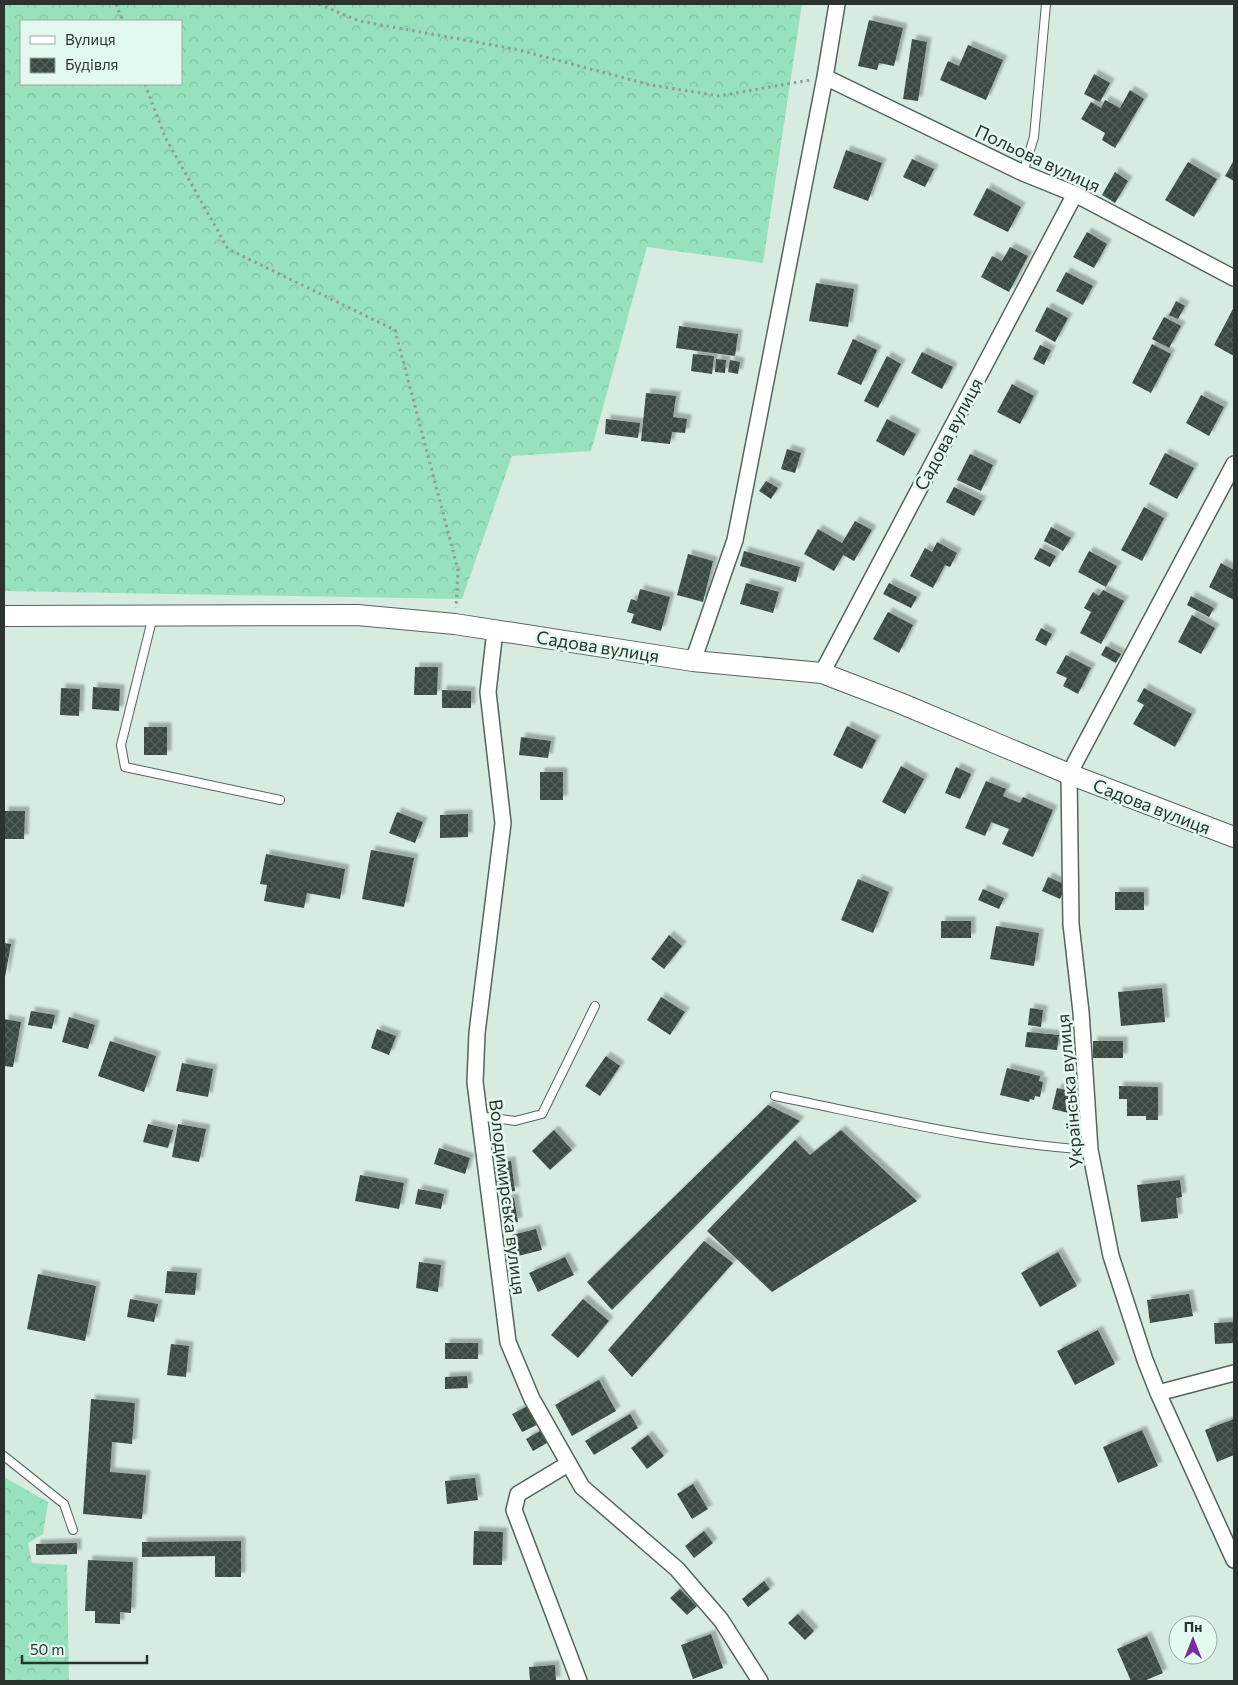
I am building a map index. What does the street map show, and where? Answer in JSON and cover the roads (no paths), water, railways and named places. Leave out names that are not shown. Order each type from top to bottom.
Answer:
[{"type":"street","points":[[693,661],[735,540],[825,77],[837,4]]},
{"type":"street","name":"Польова вулиця","points":[[825,77],[1022,173],[1075,194],[1234,278]]},
{"type":"street","name":"Садова вулиця","points":[[822,673],[1075,194]]},
{"type":"street","name":"Садова вулиця","points":[[1069,774],[1234,464]]},
{"type":"street","name":"Садова вулиця","points":[[4,616],[358,615],[455,624],[693,661],[822,673],[900,703],[1069,774],[1234,837]]},
{"type":"street","name":"Володимирська вулиця","points":[[494,630],[488,692],[503,823],[477,1033],[475,1082],[508,1342],[532,1400],[582,1487],[677,1569],[721,1620],[760,1681]]},
{"type":"street","name":"Українська вулиця","points":[[1069,774],[1072,924],[1081,1012],[1090,1150],[1111,1256],[1145,1360],[1158,1393],[1234,1560]]},
{"type":"street","points":[[1158,1393],[1234,1373]]},
{"type":"street","points":[[568,1464],[518,1494],[514,1510],[579,1681]]},
{"type":"lane","points":[[1022,173],[1034,137],[1046,4]]},
{"type":"lane","points":[[153,616],[121,745],[126,767],[280,800]]},
{"type":"lane","points":[[478,1116],[515,1121],[542,1114],[595,1006]]},
{"type":"lane","points":[[775,1096],[966,1134],[1054,1147],[1090,1150]]},
{"type":"lane","points":[[4,1456],[64,1504],[73,1530]]}]
